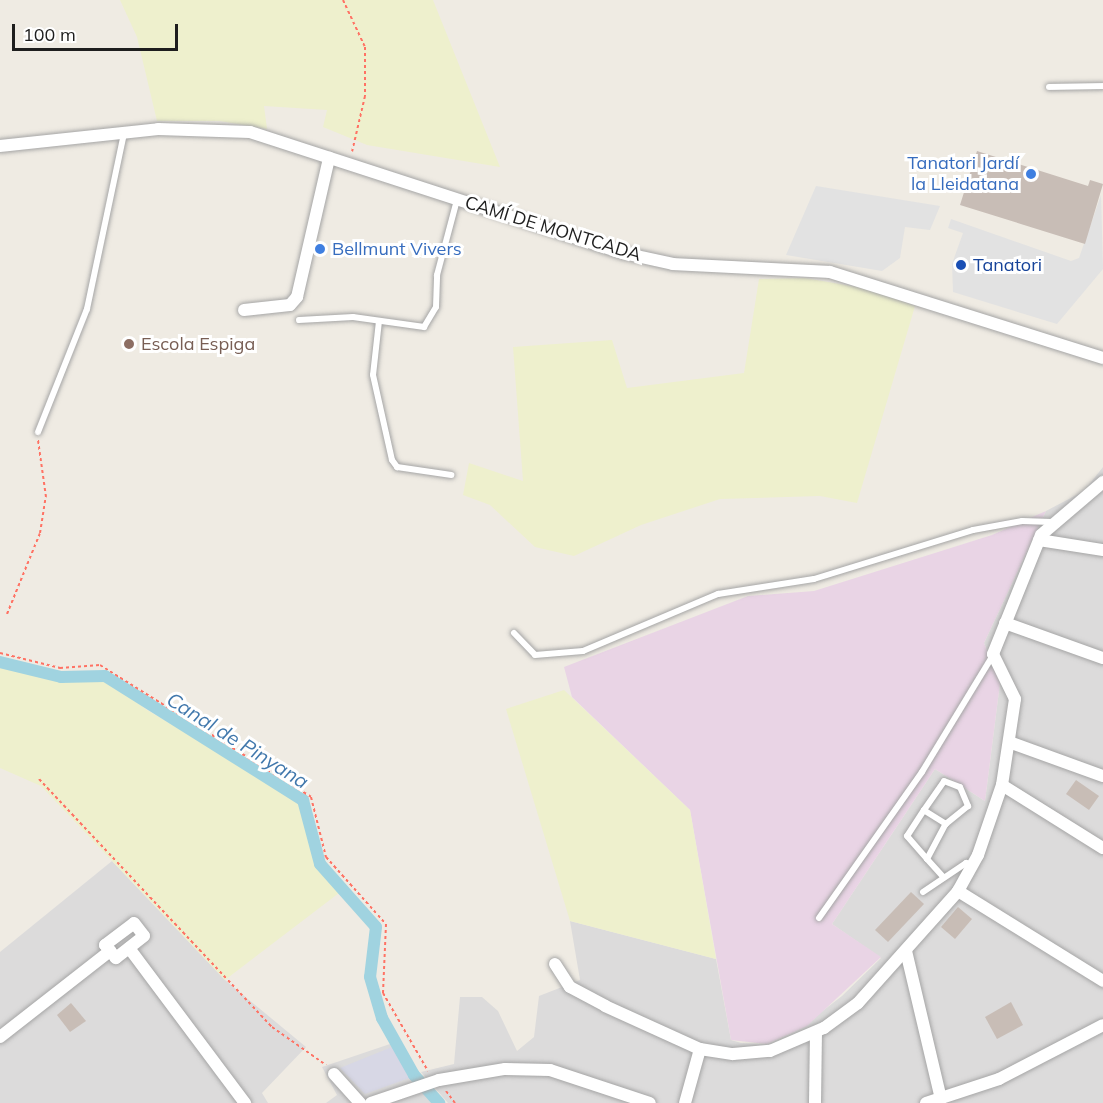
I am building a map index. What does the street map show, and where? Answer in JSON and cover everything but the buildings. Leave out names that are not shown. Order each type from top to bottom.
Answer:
[{"type":"street","name":"CAMÍ DE MONTCADA","points":[[0,146],[178,128],[250,132],[458,199],[673,264],[830,272],[880,284],[1103,358]]},
{"type":"street","points":[[244,310],[290,305],[297,297],[329,158]]},
{"type":"street","points":[[555,964],[570,987],[700,1049],[752,1054],[816,1032],[858,1004],[958,891],[972,866],[1002,785],[1015,699],[993,654],[1039,540],[1052,522],[1103,482]]},
{"type":"street","points":[[1039,540],[1103,550]]},
{"type":"street","points":[[1005,623],[1103,657]]},
{"type":"street","points":[[1009,742],[1103,776]]},
{"type":"street","points":[[1002,785],[1103,848]]},
{"type":"street","points":[[958,891],[1103,981]]},
{"type":"street","points":[[134,923],[144,936],[129,948],[116,958],[105,945],[134,923]]},
{"type":"street","points":[[129,948],[245,1103]]},
{"type":"street","points":[[0,1037],[110,951]]},
{"type":"street","points":[[906,951],[941,1099]]},
{"type":"street","points":[[926,1103],[999,1080],[1103,1025]]},
{"type":"street","points":[[815,1103],[816,1032]]},
{"type":"street","points":[[685,1103],[700,1049]]},
{"type":"street","points":[[371,1103],[429,1083],[505,1069],[550,1070],[650,1103]]},
{"type":"street","points":[[334,1074],[360,1103]]},
{"type":"lane","points":[[1049,87],[1103,86]]},
{"type":"lane","points":[[38,432],[87,309],[124,134]]},
{"type":"lane","points":[[299,320],[353,317],[424,327],[432,319],[437,275],[458,199]]},
{"type":"lane","points":[[379,321],[373,375],[392,459],[397,467],[450,475]]},
{"type":"lane","points":[[514,633],[535,656],[583,651],[718,594],[814,579],[973,530],[1022,521],[1052,522]]},
{"type":"lane","points":[[819,918],[922,772],[993,654]]},
{"type":"lane","points":[[927,859],[946,824],[968,806],[960,788],[944,781],[907,836],[927,859],[944,878]]},
{"type":"lane","points":[[924,810],[946,824]]},
{"type":"lane","points":[[923,892],[966,863],[972,866]]},
{"type":"path","points":[[343,0],[365,47],[365,96],[349,164]]},
{"type":"path","points":[[8,614],[40,532],[46,497],[38,432]]},
{"type":"path","points":[[0,653],[60,668],[100,665],[311,797],[326,857],[386,924],[383,993],[421,1060],[429,1083],[455,1103]]},
{"type":"path","points":[[39,779],[272,1027],[334,1074]]},
{"type":"shaded area","points":[[816,186],[940,206],[930,230],[905,227],[900,258],[882,271],[786,255]]},
{"type":"shaded area","points":[[1101,195],[1103,269],[1057,324],[953,292],[952,264],[963,233],[948,228],[951,219],[1071,261],[1079,258]]},
{"type":"shaded area","points":[[1103,467],[1103,1103],[448,1103],[421,1072],[454,1064],[460,997],[482,997],[498,1011],[517,1051],[534,1037],[539,996],[580,980],[570,921],[716,959],[731,1040],[741,1043],[767,1044],[798,1030],[842,996],[881,958],[832,924],[935,769],[985,801],[1000,683],[984,643],[1046,511],[1084,491]]},
{"type":"shaded area","points":[[1046,511],[984,643],[1000,683],[985,801],[935,769],[832,924],[881,957],[807,1026],[767,1044],[731,1040],[690,810],[572,697],[564,667],[748,596],[814,591],[992,535]]},
{"type":"shaded area","points":[[112,861],[225,980],[306,1047],[262,1093],[268,1103],[0,1103],[0,952]]},
{"type":"shaded area","points":[[390,1044],[435,1103],[326,1103],[337,1095],[322,1067]]},
{"type":"shaded area","points":[[392,1047],[412,1077],[365,1094],[340,1068]]},
{"type":"green space","points":[[120,0],[433,0],[500,167],[367,145],[323,127],[327,110],[264,106],[267,129],[220,121],[157,121],[137,37]]},
{"type":"green space","points":[[805,278],[869,289],[915,306],[857,503],[820,496],[720,499],[641,525],[574,556],[535,547],[490,505],[463,495],[469,463],[523,481],[513,347],[612,340],[627,388],[744,373],[759,279]]},
{"type":"green space","points":[[0,664],[63,679],[104,678],[147,710],[292,795],[306,809],[317,867],[339,893],[225,980],[41,786],[0,768]]},
{"type":"green space","points":[[564,690],[690,810],[716,959],[570,921],[506,709]]},
{"type":"waterway","name":"Canal de Pinyana","points":[[0,662],[61,677],[105,676],[303,800],[320,864],[376,927],[370,977],[382,1018],[414,1075],[439,1103]]},
{"type":"place","name":"Tanatori Jardí la Lleidatana","points":[[1031,174]]},
{"type":"place","name":"Bellmunt Vivers","points":[[320,249]]},
{"type":"place","name":"Tanatori","points":[[961,265]]},
{"type":"place","name":"Escola Espiga","points":[[129,344]]}]
